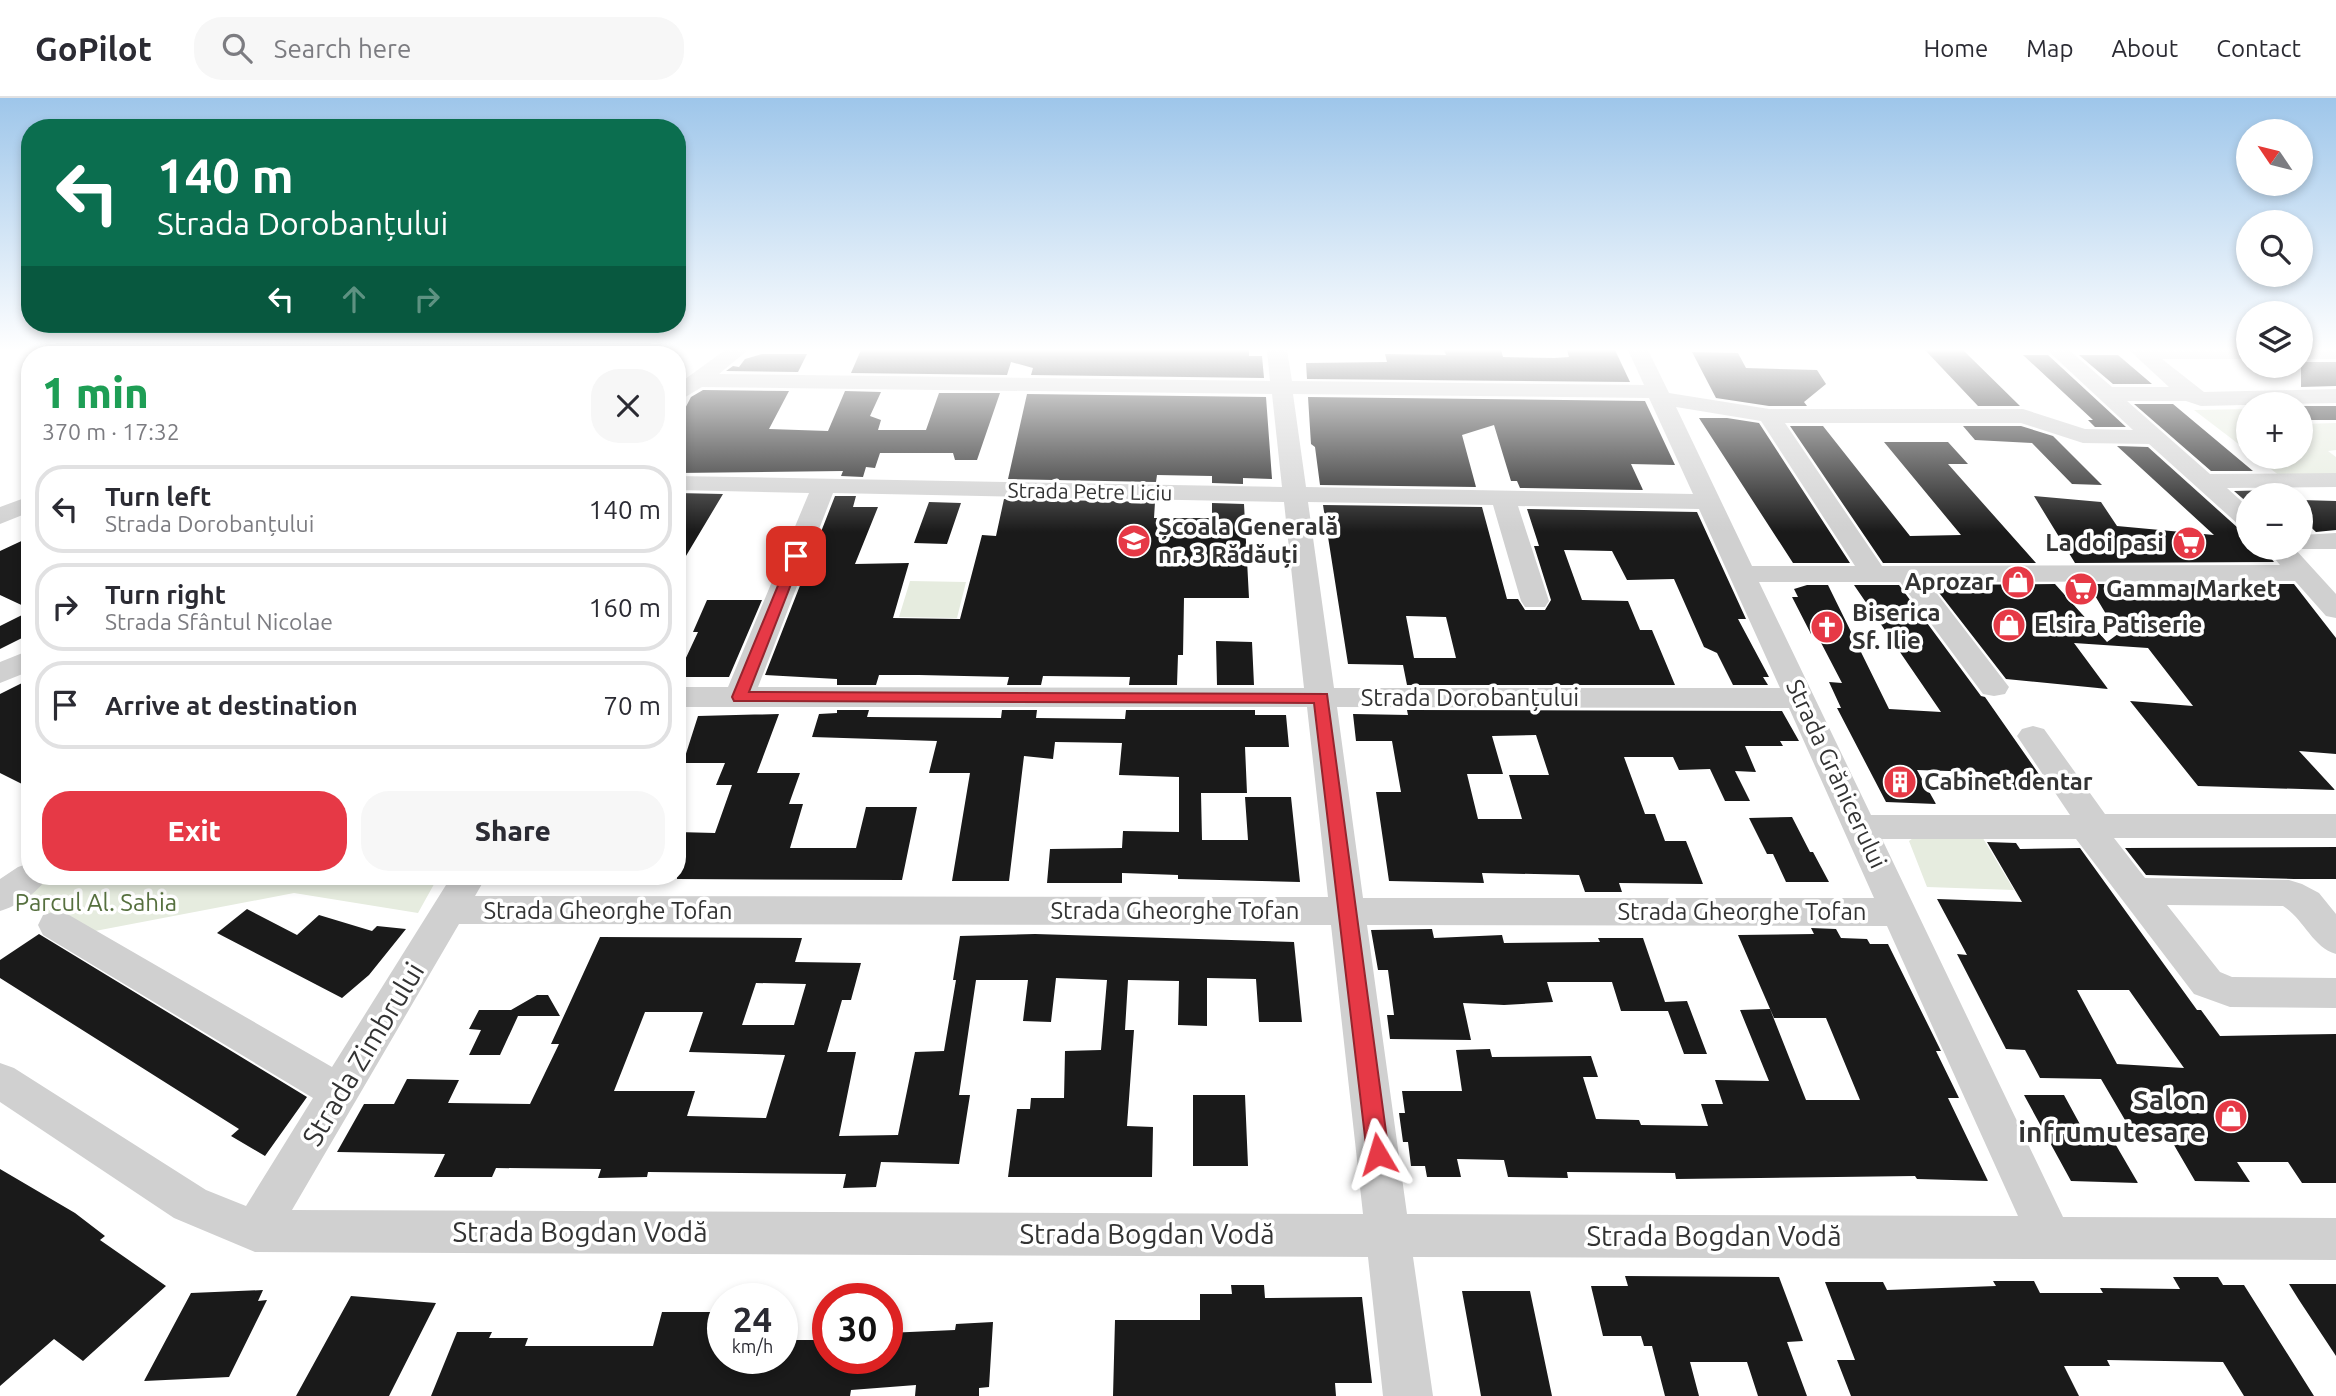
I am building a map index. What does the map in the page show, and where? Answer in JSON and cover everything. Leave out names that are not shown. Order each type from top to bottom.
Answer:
[{"type":"street","points":[[1285,411],[1408,1396]]},
{"type":"street","name":"Strada Grănicerului","points":[[1667,411],[2050,1238]]},
{"type":"street","points":[[1741,411],[1769,416],[2023,416],[2074,435],[2155,437]]},
{"type":"street","points":[[2126,411],[2236,509]]},
{"type":"street","points":[[1769,416],[1874,574]]},
{"type":"street","points":[[2310,480],[2336,501]]},
{"type":"street","points":[[2204,481],[2336,480]]},
{"type":"street","name":"Strada Petre Liciu","points":[[686,483],[1709,502]]},
{"type":"street","points":[[739,697],[824,486]]},
{"type":"street","points":[[1503,499],[1535,601]]},
{"type":"street","points":[[0,516],[21,507]]},
{"type":"street","points":[[2313,542],[2336,541]]},
{"type":"street","points":[[2291,560],[2336,610]]},
{"type":"street","points":[[1743,574],[2303,573]]},
{"type":"street","points":[[1908,574],[1994,687]]},
{"type":"street","points":[[0,674],[21,664]]},
{"type":"street","name":"Strada Dorobanțului","points":[[686,697],[1800,698]]},
{"type":"street","points":[[2033,736],[2134,891],[2199,976],[2218,989],[2336,993]]},
{"type":"street","points":[[1860,827],[2336,826]]},
{"type":"street","points":[[0,898],[21,883]]},
{"type":"street","points":[[2134,891],[2289,893],[2306,903],[2336,940]]},
{"type":"street","name":"Strada Gheorghe Tofan","points":[[460,893],[1348,912],[1900,912]]},
{"type":"street","name":"Strada Zimbrului","points":[[255,1231],[460,893]]},
{"type":"street","points":[[56,925],[340,1093]]},
{"type":"street","name":"Strada Bogdan Vodă","points":[[0,1080],[190,1204],[255,1231],[2336,1239]]},
{"type":"green space","points":[[2195,411],[2236,411],[2236,442]]},
{"type":"green space","points":[[2336,423],[2336,450],[2328,451],[2336,457],[2336,475],[2280,476],[2271,469],[2313,469],[2313,424]]},
{"type":"green space","points":[[910,581],[966,582],[957,618],[899,617]]},
{"type":"green space","points":[[1920,833],[1981,835],[2014,890],[1927,887],[1909,841]]},
{"type":"green space","name":"Parcul Al. Sahia","points":[[30,885],[434,885],[418,913],[294,893],[95,931],[12,899]]},
{"type":"building","points":[[686,411],[779,411],[769,429],[828,431],[837,411],[872,411],[870,416],[881,420],[878,430],[926,430],[933,411],[994,411],[977,460],[955,460],[953,453],[880,453],[875,468],[866,467],[863,477],[841,476],[843,471],[686,473]]},
{"type":"building","points":[[1023,411],[1267,411],[1272,479],[1243,478],[1243,484],[1212,483],[1212,476],[1157,475],[1156,482],[1008,479]]},
{"type":"building","points":[[1309,411],[1649,411],[1675,465],[1631,464],[1643,490],[1520,488],[1517,481],[1511,481],[1494,425],[1462,435],[1476,487],[1320,485],[1315,447],[1311,444]]},
{"type":"building","points":[[2083,411],[2108,411],[2126,427],[2095,427],[2088,420],[2093,420]]},
{"type":"building","points":[[2142,411],[2181,411],[2236,457],[2236,469],[2253,471],[2211,471]]},
{"type":"building","points":[[2313,411],[2336,411],[2336,420],[2313,420]]},
{"type":"building","points":[[1699,418],[1727,418],[1759,423],[1850,563],[1793,563]]},
{"type":"building","points":[[1790,426],[1823,426],[1910,536],[1961,535],[1884,442],[1948,442],[1968,464],[1948,464],[2036,563],[1883,563]]},
{"type":"building","points":[[1963,426],[2021,426],[2053,436],[2102,485],[2072,484],[2032,443],[1975,440]]},
{"type":"building","points":[[2117,446],[2148,447],[2236,526],[2236,560],[2274,562],[2075,563],[2034,496],[2101,502],[2117,526],[2214,535]]},
{"type":"building","points":[[686,493],[723,494],[686,556]]},
{"type":"building","points":[[835,496],[856,496],[853,507],[878,507],[855,564],[909,563],[893,618],[960,619],[982,535],[996,536],[1004,499],[1155,502],[1154,518],[1212,518],[1212,503],[1244,504],[1249,598],[1184,598],[1183,655],[1178,655],[1177,685],[1129,685],[1130,677],[1043,676],[1041,685],[1007,685],[1009,677],[879,675],[876,685],[837,685],[837,679],[765,675]]},
{"type":"building","points":[[2313,500],[2336,501],[2336,530],[2316,532],[2313,529]]},
{"type":"building","points":[[929,502],[961,503],[947,544],[914,543]]},
{"type":"building","points":[[1323,505],[1482,507],[1507,599],[1518,599],[1525,610],[1545,610],[1551,600],[1534,546],[1539,546],[1527,509],[1697,512],[1746,619],[1738,619],[1769,677],[1763,677],[1768,685],[1733,685],[1717,653],[1704,647],[1674,579],[1627,580],[1612,551],[1564,550],[1582,600],[1628,601],[1640,630],[1652,630],[1675,685],[1407,685],[1403,665],[1348,664]],"holes":[[[1406,616],[1446,617],[1456,658],[1414,658]]]},
{"type":"building","points":[[21,541],[21,605],[0,595],[0,551]]},
{"type":"building","points":[[2055,584],[2107,642],[2118,634],[2088,584],[2294,584],[2336,638],[2336,754],[2299,751],[2335,790],[2198,786],[2130,701],[2193,706],[2148,648],[2074,643],[2108,689],[2006,679],[1933,585]]},
{"type":"building","points":[[1807,585],[1828,585],[1889,709],[1941,712],[1854,585],[1899,585],[1981,696],[1985,697],[2050,790],[1994,790],[1982,772],[1917,770],[1936,804],[1886,802],[1837,708],[1841,708],[1829,682],[1842,683],[1817,635],[1811,634],[1792,597],[1798,597],[1794,589]]},
{"type":"building","points":[[707,600],[762,600],[729,677],[686,677],[686,658],[698,632],[693,632]]},
{"type":"building","points":[[21,616],[21,638],[0,649],[0,626]]},
{"type":"building","points":[[1216,641],[1252,642],[1254,685],[1217,685]]},
{"type":"building","points":[[21,684],[21,784],[0,773],[0,694]]},
{"type":"building","points":[[837,710],[869,710],[867,717],[1001,718],[1002,710],[1037,710],[1036,718],[1125,719],[1126,710],[1255,710],[1255,715],[1286,715],[1289,747],[1245,747],[1247,793],[1201,793],[1202,840],[1248,840],[1245,797],[1291,797],[1300,882],[1178,879],[1178,875],[1122,873],[1122,883],[1047,883],[1050,849],[1122,848],[1123,831],[1179,832],[1179,777],[1119,775],[1122,743],[1055,742],[1053,759],[1024,756],[1009,881],[952,881],[970,773],[929,773],[937,741],[812,737],[819,714],[837,713]]},
{"type":"building","points":[[1407,710],[1782,711],[1799,741],[1780,741],[1783,746],[1745,746],[1756,772],[1735,771],[1750,801],[1725,801],[1710,769],[1679,770],[1673,757],[1624,757],[1645,814],[1655,814],[1665,841],[1686,841],[1703,884],[1619,883],[1622,892],[1585,892],[1579,875],[1482,873],[1484,883],[1389,881],[1376,792],[1401,792],[1392,741],[1356,741],[1353,714],[1408,715]],"holes":[[[1536,735],[1549,775],[1509,775],[1522,819],[1478,819],[1467,774],[1503,774],[1492,736]]]},
{"type":"building","points":[[779,714],[757,773],[800,773],[789,804],[803,804],[790,848],[856,848],[866,807],[917,807],[902,880],[686,879],[686,832],[715,833],[732,785],[716,785],[725,763],[686,763],[686,754],[698,716]]},
{"type":"building","points":[[1792,817],[1829,882],[1786,882],[1773,854],[1767,854],[1749,818]]},
{"type":"building","points":[[1987,842],[2016,843],[2020,849],[2080,848],[2197,1010],[2201,1010],[2220,1036],[2336,1034],[2336,1183],[2302,1183],[2288,1162],[2237,1162],[2250,1182],[2195,1181],[2167,1133],[2132,1132],[2101,1079],[2040,1078],[2025,1050],[2006,1049],[1957,954],[1967,955],[1937,899],[2022,902]],"holes":[[[2077,990],[2129,990],[2184,1068],[2117,1064]]]},
{"type":"building","points":[[2336,847],[2336,879],[2146,875],[2125,848]]},
{"type":"building","points":[[247,909],[297,935],[319,915],[372,931],[377,926],[406,929],[369,975],[342,998],[217,933]]},
{"type":"building","points":[[1811,928],[1836,929],[1841,938],[1867,939],[1870,944],[1888,944],[1941,1051],[1936,1051],[1959,1098],[1948,1098],[1988,1181],[1917,1179],[1915,1176],[1676,1179],[1675,1173],[1567,1172],[1568,1178],[1508,1177],[1504,1160],[1457,1159],[1461,1177],[1427,1177],[1425,1166],[1411,1166],[1408,1142],[1403,1142],[1399,1113],[1405,1113],[1402,1091],[1462,1091],[1456,1050],[1490,1049],[1492,1057],[1591,1056],[1598,1077],[1583,1077],[1596,1119],[1639,1120],[1641,1125],[1708,1126],[1701,1104],[1723,1104],[1715,1080],[1769,1081],[1740,1010],[1770,1009],[1806,1100],[1860,1100],[1826,1018],[1774,1018],[1738,935],[1814,934]]},
{"type":"building","points":[[1432,929],[1434,938],[1502,935],[1504,943],[1600,942],[1598,938],[1643,938],[1665,1002],[1687,1001],[1707,1054],[1684,1054],[1668,1011],[1621,1011],[1612,982],[1547,982],[1553,1002],[1504,1005],[1463,1003],[1471,1040],[1390,1039],[1387,1015],[1394,1015],[1388,970],[1378,970],[1371,930]]},
{"type":"building","points":[[39,934],[307,1097],[265,1156],[231,1136],[239,1129],[0,978],[0,960]]},
{"type":"building","points":[[1035,934],[1294,942],[1302,1022],[1259,1022],[1256,979],[1207,978],[1207,1026],[1178,1025],[1179,981],[1128,980],[1125,1030],[1134,1030],[1127,1126],[1153,1127],[1152,1177],[1008,1177],[1017,1109],[1030,1109],[1031,1098],[1064,1098],[1065,1051],[1101,1050],[1107,980],[1056,978],[1051,1022],[1023,1021],[1028,980],[976,980],[959,1095],[970,1095],[959,1164],[881,1162],[876,1187],[843,1188],[846,1174],[648,1172],[647,1177],[598,1178],[601,1169],[496,1168],[492,1177],[434,1177],[445,1154],[337,1152],[364,1104],[394,1104],[407,1079],[459,1080],[448,1103],[530,1104],[559,1044],[551,1044],[600,937],[802,938],[795,962],[861,963],[851,1000],[842,1000],[827,1052],[856,1052],[839,1136],[898,1135],[915,1052],[944,1051],[956,980],[953,980],[960,936]],"holes":[[[756,983],[806,984],[794,1025],[742,1025]],[[645,1012],[703,1012],[689,1052],[785,1055],[766,1118],[687,1116],[695,1091],[614,1091]]]},
{"type":"building","points":[[537,995],[548,995],[560,1016],[518,1016],[500,1055],[469,1055],[481,1030],[469,1029],[479,1010],[511,1010]]},
{"type":"building","points":[[1193,1095],[1245,1095],[1248,1166],[1193,1166]]},
{"type":"building","points":[[2024,1095],[2064,1095],[2082,1128],[2106,1128],[2138,1183],[2071,1181]]},
{"type":"building","points":[[0,1169],[75,1213],[105,1236],[100,1240],[166,1286],[83,1361],[54,1339],[0,1386]]},
{"type":"building","points":[[1625,1276],[1779,1277],[1803,1341],[1787,1342],[1807,1396],[1758,1396],[1747,1362],[1690,1362],[1699,1396],[1665,1396],[1652,1346],[1644,1346],[1641,1336],[1603,1336],[1591,1286],[1628,1286]]},
{"type":"building","points":[[2173,1277],[2218,1277],[2223,1285],[2244,1285],[2314,1396],[2244,1396],[2223,1362],[2107,1360],[2110,1366],[2064,1366],[2079,1396],[1851,1396],[1837,1360],[1855,1360],[1825,1282],[1883,1282],[1887,1290],[1996,1286],[1993,1281],[2034,1281],[2040,1293],[2103,1293],[2100,1288],[2180,1289]]},
{"type":"building","points":[[2289,1284],[2336,1284],[2336,1356],[2299,1300]]},
{"type":"building","points":[[1231,1285],[1264,1285],[1265,1298],[1362,1297],[1372,1383],[1335,1383],[1336,1396],[1113,1396],[1115,1320],[1200,1320],[1200,1294],[1232,1294]]},
{"type":"building","points":[[263,1290],[258,1301],[267,1300],[229,1377],[144,1381],[191,1293]]},
{"type":"building","points":[[1462,1291],[1530,1291],[1552,1396],[1481,1396]]},
{"type":"building","points":[[351,1296],[436,1303],[389,1396],[296,1396]]},
{"type":"building","points":[[662,1312],[707,1312],[707,1374],[798,1374],[798,1340],[812,1340],[812,1374],[903,1374],[903,1332],[955,1330],[956,1324],[993,1322],[989,1387],[979,1388],[979,1396],[915,1396],[916,1385],[851,1390],[850,1396],[431,1396],[457,1332],[492,1332],[489,1338],[528,1338],[525,1346],[653,1346]]},
{"type":"place","name":"Școala Generală nr. 3 Rădăuți","points":[[1134,541]]},
{"type":"place","name":"La doi pasi","points":[[2189,543]]},
{"type":"place","name":"Aprozar","points":[[2018,582]]},
{"type":"place","name":"Gamma Market","points":[[2081,589]]},
{"type":"place","name":"Elsira Patiserie","points":[[2009,625]]},
{"type":"place","name":"Biserica Sf. Ilie","points":[[1827,627]]},
{"type":"place","name":"Cabinet dentar","points":[[1900,782]]},
{"type":"place","name":"Salon infrumutesare","points":[[2231,1116]]},
{"type":"route","points":[[796,556],[739,697],[1321,698],[1378,1154]]}]
